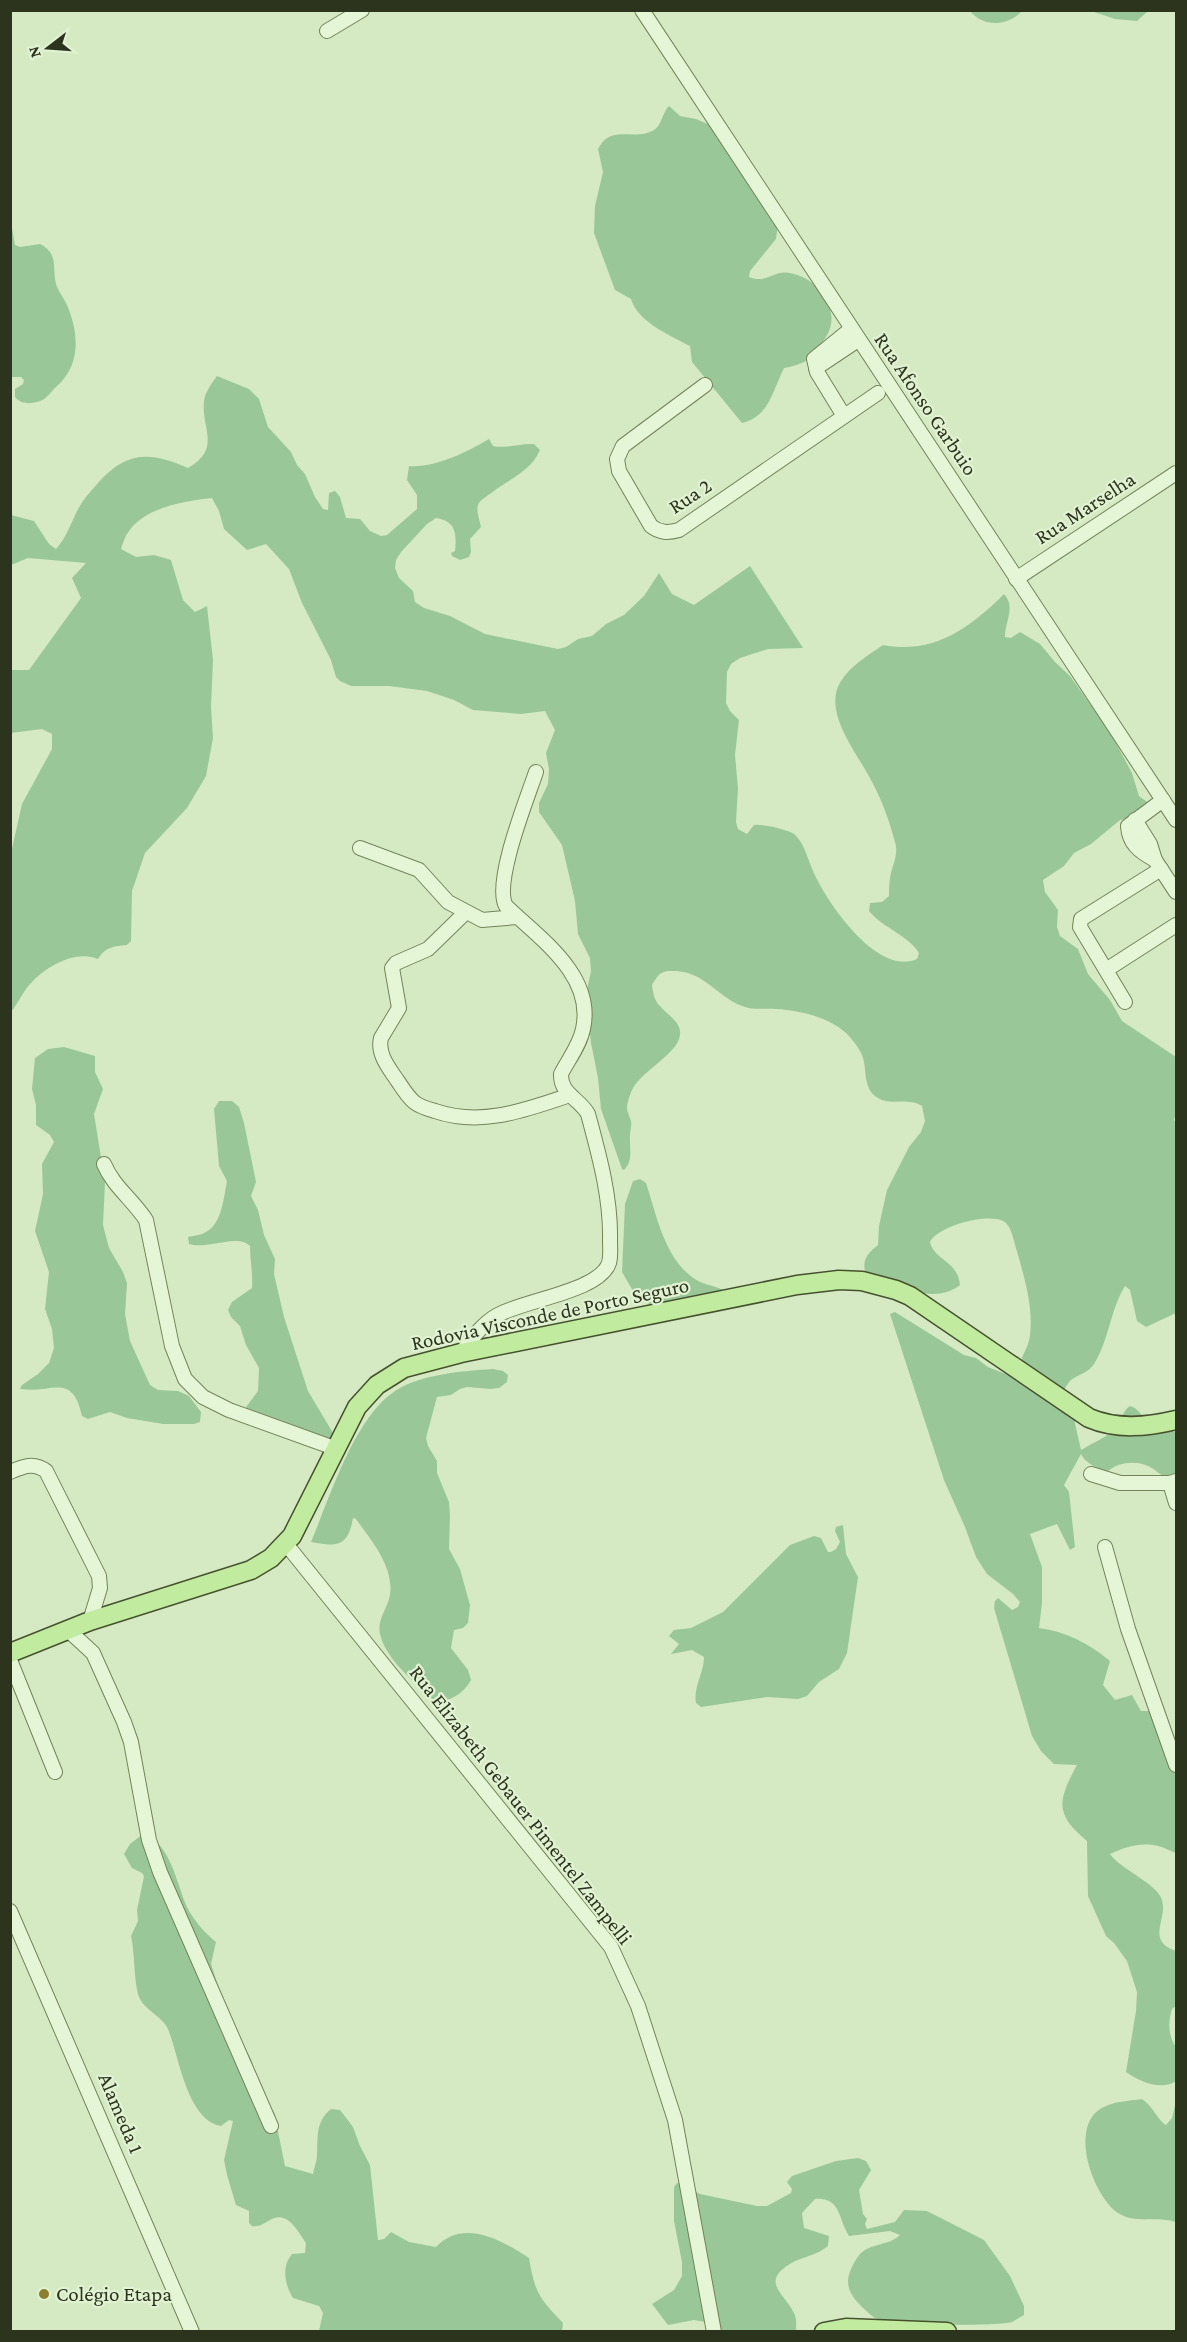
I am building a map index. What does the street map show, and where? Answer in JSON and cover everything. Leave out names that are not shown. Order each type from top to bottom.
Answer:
[{"type":"main road","name":"Rodovia Visconde de Porto Seguro","points":[[10,1653],[90,1621],[251,1570],[271,1558],[286,1544],[299,1525],[357,1407],[377,1385],[404,1368],[461,1353],[807,1284],[839,1280],[862,1281],[888,1287],[910,1296],[1098,1422],[1129,1427],[1155,1425],[1176,1420]]},
{"type":"main road","points":[[824,2331],[846,2328],[947,2331]]},
{"type":"street","points":[[327,31],[362,10]]},
{"type":"street","name":"Rua Afonso Garbuio","points":[[646,12],[855,334],[1176,820]]},
{"type":"street","points":[[844,416],[816,368],[816,356],[855,334]]},
{"type":"street","name":"Rua 2","points":[[705,386],[622,446],[618,455],[619,471],[651,526],[664,532],[679,530],[878,393]]},
{"type":"street","name":"Rua Marselha","points":[[1016,579],[1176,473]]},
{"type":"street","points":[[461,1353],[481,1327],[497,1315],[590,1283],[605,1272],[610,1260],[611,1224],[605,1181],[588,1114],[562,1084],[561,1074],[583,1030],[581,995],[573,974],[547,943],[517,917],[502,900],[502,889],[516,831],[536,772]]},
{"type":"street","points":[[1163,800],[1128,826],[1129,834],[1139,852],[1158,864],[1176,892]]},
{"type":"street","points":[[360,848],[419,870],[448,902],[482,920],[517,917]]},
{"type":"street","points":[[1125,1002],[1080,927],[1081,919],[1158,864]]},
{"type":"street","points":[[466,912],[428,949],[396,963],[392,968],[399,1008],[381,1038],[384,1060],[416,1104],[450,1116],[473,1119],[498,1117],[570,1095]]},
{"type":"street","points":[[1106,970],[1176,925]]},
{"type":"street","points":[[104,1164],[112,1180],[135,1204],[146,1220],[172,1346],[185,1379],[203,1397],[229,1410],[337,1449]]},
{"type":"street","points":[[10,1472],[35,1465],[46,1471],[100,1582],[90,1621]]},
{"type":"street","points":[[1091,1474],[1120,1483],[1173,1482],[1176,1503]]},
{"type":"street","name":"Rua Elizabeth Gebauer Pimentel Zampelli","points":[[286,1544],[611,1947],[638,2006],[675,2120],[714,2331]]},
{"type":"street","points":[[1105,1547],[1128,1629],[1176,1765]]},
{"type":"street","points":[[68,1629],[93,1653],[124,1722],[139,1779],[149,1840],[160,1872],[272,2126]]},
{"type":"street","points":[[10,1660],[55,1772]]},
{"type":"street","name":"Alameda 1","points":[[10,1911],[192,2331]]},
{"type":"green space","points":[[970,11],[1022,11],[1010,20],[996,23],[982,20]]},
{"type":"green space","points":[[1091,11],[1148,11],[1137,21],[1115,19]]},
{"type":"green space","points":[[669,106],[680,116],[710,125],[778,224],[776,239],[750,271],[749,277],[761,279],[779,273],[800,276],[818,288],[825,296],[829,306],[830,327],[817,350],[804,362],[784,368],[764,409],[751,420],[742,423],[692,362],[690,346],[647,321],[631,299],[615,290],[594,233],[595,206],[603,172],[598,149],[609,137],[654,130]]},
{"type":"green space","points":[[10,217],[15,245],[20,247],[40,244],[50,252],[54,261],[56,284],[67,305],[74,327],[76,348],[74,359],[65,378],[45,399],[30,403],[23,403],[15,397],[15,389],[23,384],[24,380],[21,377],[11,377]]},
{"type":"green space","points":[[217,376],[249,389],[259,399],[268,427],[291,452],[323,509],[328,510],[329,493],[335,491],[340,497],[346,518],[360,519],[370,531],[381,536],[387,535],[417,509],[417,495],[407,480],[409,466],[440,462],[489,439],[493,446],[498,447],[534,444],[540,450],[536,458],[518,475],[479,503],[481,527],[470,539],[469,557],[460,560],[452,556],[451,553],[455,551],[456,544],[453,528],[447,522],[436,518],[427,524],[396,560],[395,568],[399,578],[413,591],[415,602],[424,608],[450,616],[485,634],[558,649],[566,647],[578,639],[592,636],[606,624],[624,615],[644,596],[659,573],[672,594],[694,605],[750,566],[803,648],[768,649],[740,658],[731,664],[727,672],[726,703],[739,720],[735,755],[738,829],[747,834],[754,825],[763,825],[794,834],[803,846],[820,885],[842,918],[871,948],[886,957],[902,962],[917,959],[919,953],[909,941],[869,911],[870,903],[882,902],[889,896],[890,878],[896,856],[895,842],[879,796],[844,733],[836,706],[836,693],[841,681],[850,670],[883,645],[918,646],[949,636],[978,618],[1004,594],[1010,609],[1005,637],[1011,638],[1020,632],[1040,644],[1070,676],[1110,732],[1132,773],[1139,796],[1151,805],[1149,812],[1120,820],[1091,844],[1074,853],[1064,866],[1043,880],[1045,892],[1058,910],[1057,927],[1060,936],[1078,949],[1088,974],[1110,1000],[1122,1021],[1176,1057],[1176,1115],[1174,1119],[1176,1125],[1176,1313],[1146,1327],[1137,1321],[1130,1290],[1125,1286],[1094,1364],[1071,1380],[1063,1392],[1020,1366],[1029,1339],[1030,1310],[1013,1237],[1003,1221],[986,1219],[963,1222],[942,1231],[930,1242],[936,1253],[951,1266],[958,1277],[960,1285],[950,1291],[938,1294],[912,1291],[886,1282],[865,1271],[864,1263],[867,1256],[878,1245],[879,1226],[887,1190],[909,1147],[921,1132],[925,1121],[922,1106],[910,1102],[883,1100],[873,1094],[868,1085],[863,1058],[858,1047],[845,1032],[830,1022],[794,1011],[745,1007],[727,998],[696,976],[687,973],[664,972],[652,985],[656,1001],[679,1026],[680,1035],[673,1049],[643,1076],[631,1092],[627,1108],[631,1123],[630,1158],[627,1166],[624,1170],[622,1169],[601,1109],[586,995],[591,971],[590,958],[578,934],[575,901],[562,845],[539,812],[539,803],[548,784],[549,769],[546,753],[555,730],[545,711],[521,714],[473,710],[454,700],[427,691],[389,686],[351,686],[340,681],[336,677],[331,660],[302,603],[289,569],[266,544],[247,550],[224,529],[219,511],[212,498],[178,503],[145,516],[129,531],[121,549],[136,557],[154,555],[171,560],[183,600],[195,612],[207,606],[213,660],[211,707],[213,738],[206,776],[187,808],[145,853],[132,891],[131,941],[127,945],[107,950],[98,959],[81,956],[55,965],[30,984],[11,1012],[11,853],[22,804],[52,749],[52,734],[42,729],[11,733],[11,670],[29,670],[81,598],[72,578],[86,563],[28,558],[11,565],[11,515],[34,521],[49,544],[56,549],[85,499],[108,472],[119,465],[139,457],[150,457],[174,462],[188,468],[198,461],[207,446],[204,401],[207,391]]},
{"type":"green space","points":[[64,1047],[95,1056],[95,1072],[103,1089],[94,1114],[105,1182],[103,1225],[109,1248],[127,1283],[125,1314],[130,1341],[150,1385],[158,1390],[178,1391],[189,1396],[201,1412],[200,1422],[163,1424],[127,1418],[110,1412],[88,1419],[82,1416],[78,1402],[66,1389],[20,1389],[49,1363],[54,1348],[52,1329],[45,1309],[49,1272],[35,1231],[43,1194],[42,1164],[54,1142],[50,1135],[36,1125],[36,1105],[32,1089],[35,1058],[48,1049]]},
{"type":"green space","points":[[219,1101],[232,1101],[239,1107],[256,1182],[251,1196],[275,1259],[274,1274],[284,1317],[308,1391],[333,1433],[334,1439],[331,1443],[248,1416],[246,1407],[258,1391],[259,1368],[246,1345],[240,1326],[228,1310],[232,1302],[252,1288],[250,1246],[238,1241],[204,1245],[189,1244],[188,1237],[206,1232],[216,1223],[223,1202],[227,1181],[219,1166],[214,1109]]},
{"type":"green space","points":[[640,1179],[646,1183],[664,1237],[678,1262],[698,1281],[720,1288],[732,1296],[706,1305],[651,1305],[636,1296],[622,1272],[625,1204],[633,1181]]},
{"type":"green space","points":[[895,1312],[964,1355],[976,1358],[988,1367],[1013,1377],[1074,1419],[1081,1450],[1114,1430],[1125,1410],[1130,1406],[1144,1417],[1160,1415],[1176,1433],[1176,1480],[1166,1478],[1147,1465],[1135,1463],[1118,1465],[1108,1471],[1104,1470],[1089,1463],[1081,1454],[1064,1485],[1069,1492],[1075,1547],[1070,1550],[1057,1524],[1030,1534],[1042,1567],[1039,1628],[1077,1639],[1110,1661],[1103,1685],[1115,1700],[1132,1695],[1141,1711],[1149,1711],[1155,1727],[1176,1754],[1176,1853],[1151,1845],[1139,1845],[1110,1854],[1159,1894],[1163,1907],[1160,1935],[1167,1946],[1176,1951],[1176,2006],[1172,2009],[1169,2024],[1171,2038],[1176,2047],[1176,2081],[1170,2084],[1151,2084],[1126,2072],[1137,1992],[1127,1961],[1106,1936],[1088,1896],[1087,1841],[1069,1823],[1064,1814],[1063,1797],[1077,1765],[1054,1764],[1041,1751],[1032,1736],[994,1608],[998,1598],[1012,1610],[1018,1607],[1020,1602],[987,1574],[976,1557],[944,1480],[890,1314]]},
{"type":"green space","points":[[493,1369],[503,1371],[508,1375],[507,1382],[499,1388],[467,1387],[451,1395],[437,1397],[426,1438],[437,1461],[437,1473],[449,1502],[449,1549],[460,1569],[470,1605],[468,1623],[463,1628],[454,1630],[451,1648],[468,1670],[471,1680],[455,1697],[444,1700],[432,1699],[402,1670],[383,1644],[379,1629],[389,1599],[389,1577],[381,1556],[356,1519],[353,1518],[348,1535],[340,1543],[311,1542],[355,1439],[380,1403],[405,1385],[430,1377]]},
{"type":"green space","points":[[843,1525],[846,1554],[858,1577],[847,1653],[839,1669],[819,1682],[807,1696],[798,1699],[767,1697],[701,1707],[696,1703],[696,1691],[704,1657],[692,1650],[671,1654],[679,1644],[669,1636],[674,1630],[691,1628],[723,1612],[790,1545],[814,1536],[821,1538],[828,1552],[836,1549],[840,1542],[835,1531],[836,1527]]},
{"type":"green space","points":[[143,1834],[160,1846],[171,1865],[190,1912],[216,1942],[211,1964],[228,2016],[251,2059],[265,2101],[274,2112],[285,2166],[313,2174],[322,2119],[331,2109],[340,2110],[353,2127],[370,2165],[378,2240],[384,2239],[391,2232],[409,2242],[436,2247],[447,2238],[458,2234],[470,2233],[495,2239],[529,2258],[539,2294],[563,2323],[562,2331],[319,2331],[323,2313],[319,2306],[293,2298],[285,2276],[286,2265],[292,2254],[305,2253],[306,2243],[286,2219],[276,2218],[261,2225],[252,2226],[249,2223],[249,2211],[236,2205],[224,2160],[233,2121],[229,2120],[221,2126],[209,2121],[200,2112],[186,2085],[166,2025],[146,2007],[138,1994],[131,1936],[138,1921],[137,1910],[144,1876],[132,1868],[124,1854],[130,1844]]},
{"type":"green space","points":[[1142,2099],[1166,2125],[1172,2118],[1176,2101],[1176,2222],[1131,2218],[1118,2213],[1100,2192],[1088,2161],[1087,2130],[1092,2117],[1111,2104]]},
{"type":"green space","points":[[858,2158],[866,2161],[871,2170],[859,2190],[863,2214],[867,2219],[865,2224],[867,2229],[895,2222],[904,2210],[927,2211],[984,2240],[1010,2276],[1024,2306],[1024,2315],[1012,2322],[1001,2324],[921,2324],[875,2318],[852,2295],[848,2278],[861,2253],[900,2235],[890,2231],[849,2236],[834,2205],[823,2199],[815,2199],[802,2213],[804,2228],[829,2236],[828,2246],[781,2270],[776,2282],[777,2288],[795,2315],[796,2331],[717,2331],[711,2323],[694,2320],[668,2325],[652,2304],[674,2290],[682,2276],[682,2262],[674,2221],[674,2187],[677,2183],[700,2194],[767,2206],[791,2193],[792,2189],[787,2182],[792,2176],[836,2161]]},
{"type":"place","name":"Colégio Etapa","points":[[44,2294]]}]
